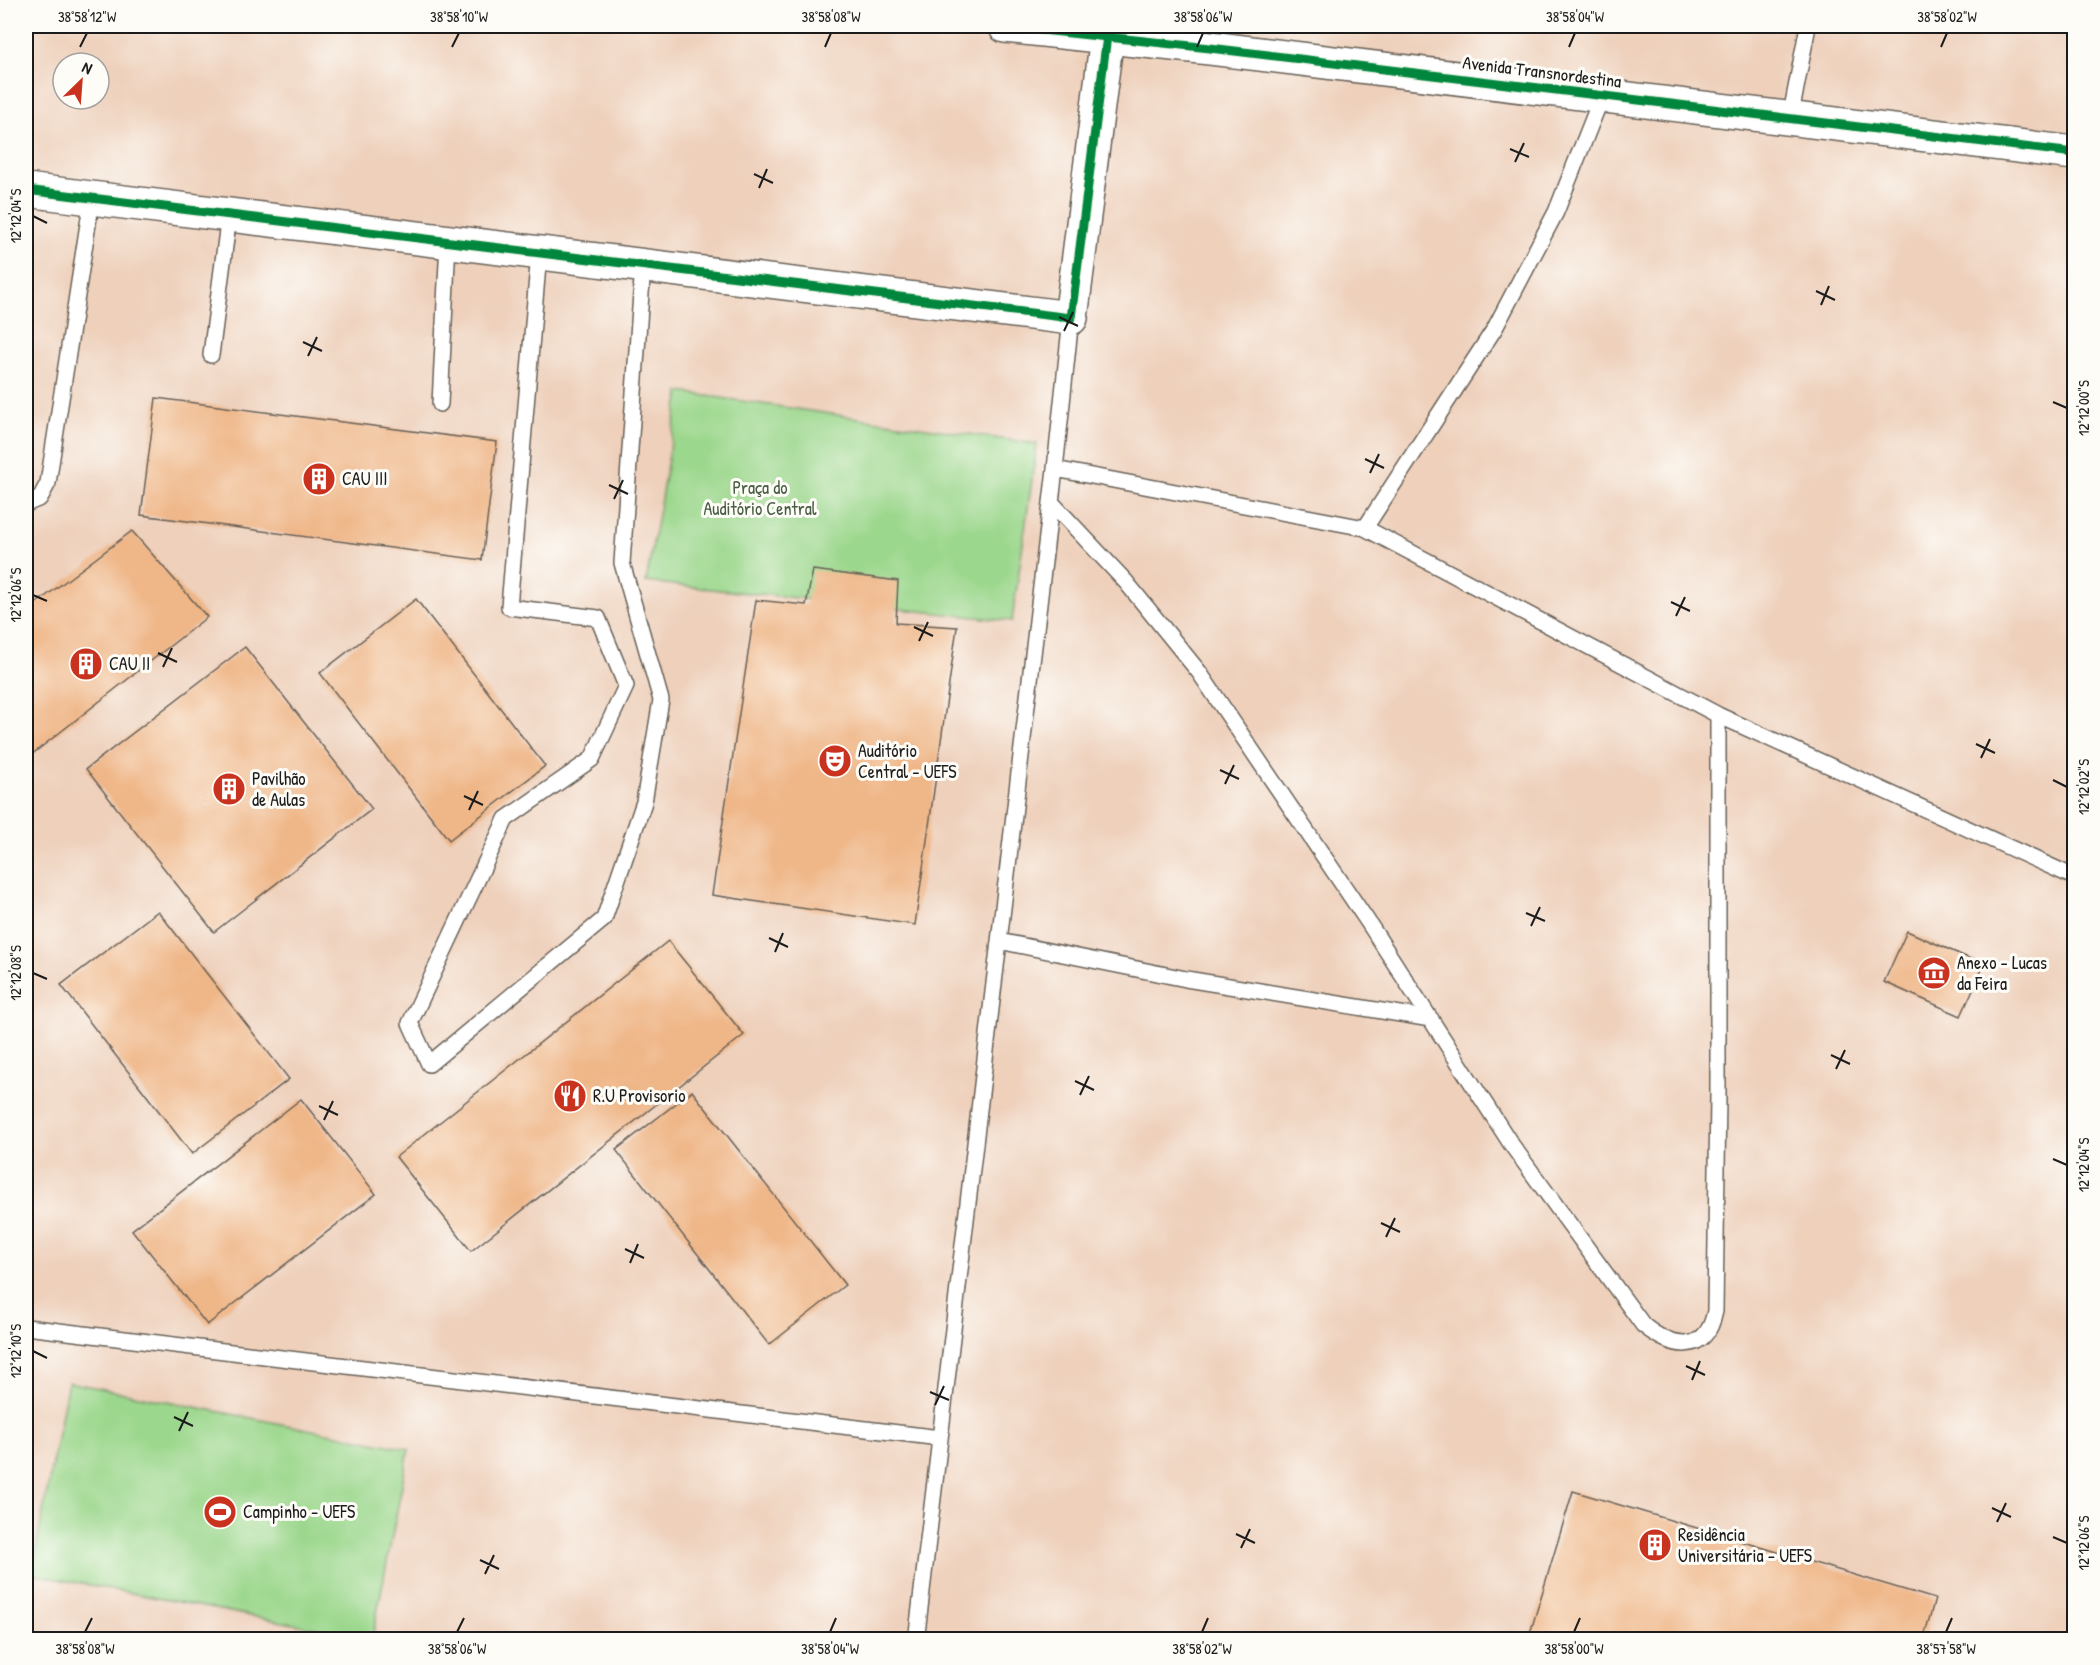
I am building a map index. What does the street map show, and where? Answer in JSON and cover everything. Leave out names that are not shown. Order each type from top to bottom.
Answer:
[{"type":"street","name":"Avenida Transnordestina","points":[[1005,26],[1072,29],[1107,36],[2074,153]]},
{"type":"street","points":[[26,190],[1071,318],[1107,36]]},
{"type":"lane","points":[[1790,119],[1808,26]]},
{"type":"lane","points":[[1365,528],[1495,328],[1556,212],[1602,96]]},
{"type":"lane","points":[[26,504],[40,498],[48,483],[92,198]]},
{"type":"lane","points":[[211,355],[229,215]]},
{"type":"lane","points":[[440,404],[448,242]]},
{"type":"lane","points":[[539,253],[509,607],[598,618],[626,686],[592,759],[506,819],[410,1023],[429,1064],[604,919],[644,802],[661,700],[622,563],[644,266]]},
{"type":"lane","points":[[917,1633],[1071,318]]},
{"type":"lane","points":[[1055,469],[1365,528],[1718,715],[2074,877]]},
{"type":"lane","points":[[1051,502],[1126,582],[1199,672],[1303,823],[1511,1144],[1643,1324],[1656,1336],[1676,1343],[1692,1343],[1704,1337],[1713,1326],[1715,1311],[1718,1097],[1718,715]]},
{"type":"lane","points":[[999,942],[1186,979],[1431,1019]]},
{"type":"lane","points":[[26,1327],[940,1438]]},
{"type":"shaded area","points":[[26,26],[2074,26],[2074,1639],[26,1639]]},
{"type":"green space","name":"Praça do Auditório Central","points":[[680,392],[1037,444],[1012,621],[646,582]]},
{"type":"green space","name":"Campinho - UEFS","points":[[68,1382],[409,1449],[372,1639],[31,1574]]},
{"type":"building","name":"CAU III","points":[[156,398],[497,442],[482,560],[141,515]]},
{"type":"building","name":"CAU II","points":[[132,531],[207,617],[26,759],[26,611]]},
{"type":"building","name":"Auditório Central - UEFS","points":[[813,570],[898,581],[896,623],[957,627],[915,925],[712,895],[756,600],[806,605]]},
{"type":"building","points":[[416,599],[545,766],[449,840],[320,673]]},
{"type":"building","name":"Pavilhão de Aulas","points":[[245,647],[372,809],[214,932],[86,769]]},
{"type":"building","points":[[158,911],[289,1079],[192,1154],[61,985]]},
{"type":"building","name":"Anexo - Lucas da Feira","points":[[1907,931],[1984,965],[1961,1016],[1884,982]]},
{"type":"building","name":"R.U Provisorio","points":[[668,941],[744,1035],[471,1251],[396,1157]]},
{"type":"building","points":[[692,1091],[845,1285],[769,1345],[616,1150]]},
{"type":"building","points":[[301,1099],[376,1194],[207,1325],[132,1230]]},
{"type":"building","name":"Residência Universitária - UEFS","points":[[1573,1491],[1935,1599],[1923,1640],[1528,1640]]},
{"type":"cycle path","points":[[1005,26],[1210,48],[2074,153]]},
{"type":"cycle path","points":[[26,190],[1071,318],[1107,36]]},
{"type":"place","name":"CAU III","points":[[319,479]]},
{"type":"place","name":"CAU II","points":[[86,664]]},
{"type":"place","name":"Auditório Central - UEFS","points":[[835,761]]},
{"type":"place","name":"Pavilhão de Aulas","points":[[229,789]]},
{"type":"place","name":"Anexo - Lucas da Feira","points":[[1934,973]]},
{"type":"place","name":"R.U Provisorio","points":[[570,1096]]},
{"type":"place","name":"Campinho - UEFS","points":[[220,1512]]},
{"type":"place","name":"Residência Universitária - UEFS","points":[[1655,1545]]}]
